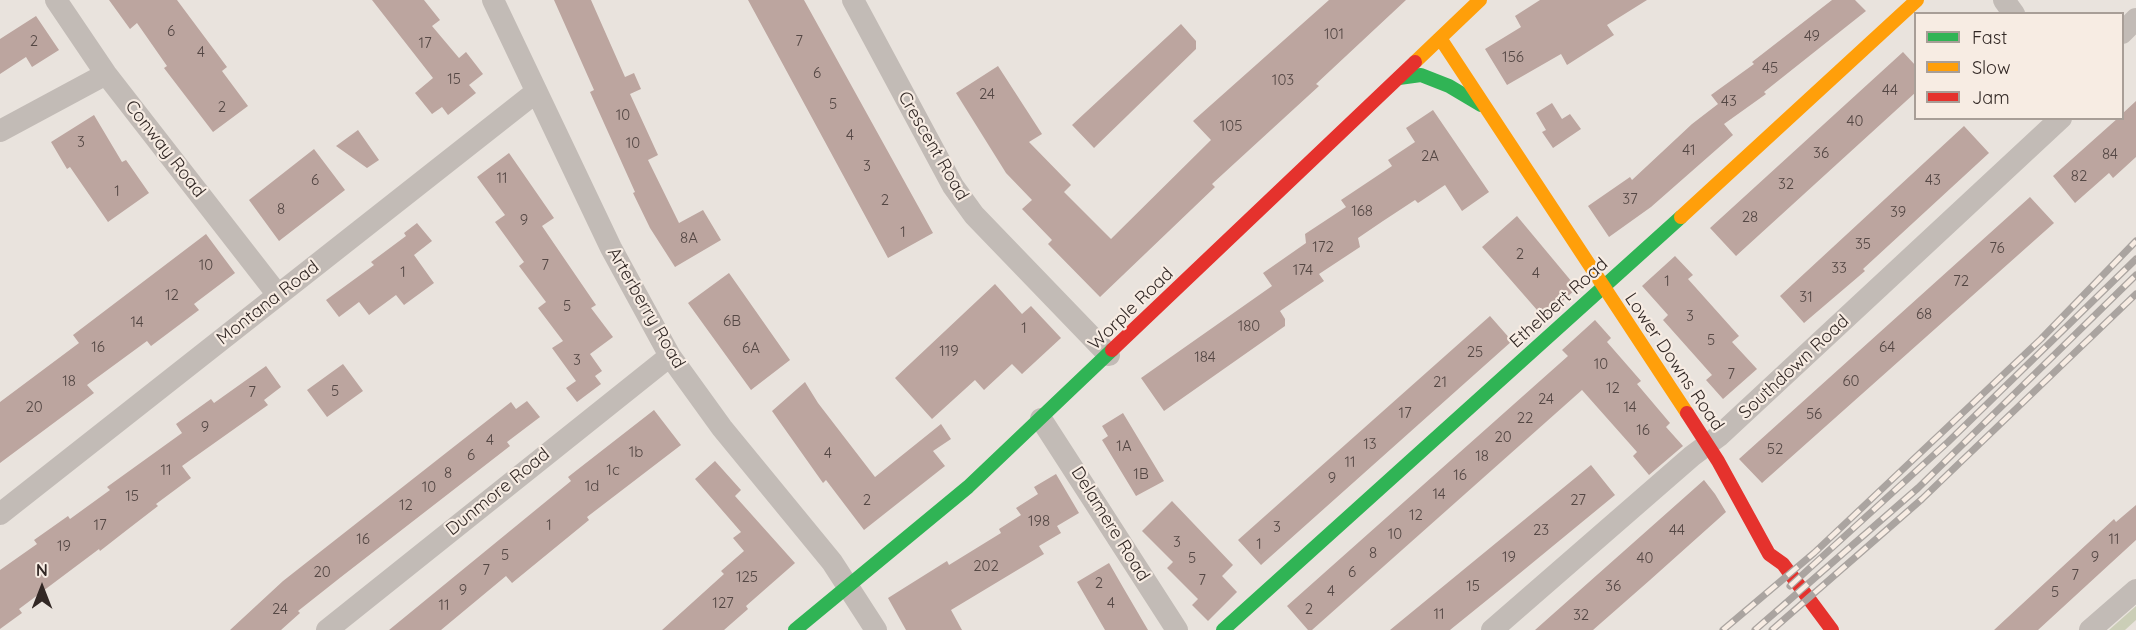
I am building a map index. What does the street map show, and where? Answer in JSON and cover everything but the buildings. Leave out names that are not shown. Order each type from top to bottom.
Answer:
[{"type":"street","name":"Conway Road","points":[[56,0],[106,74],[279,295]]},
{"type":"street","name":"Arterberry Road","points":[[493,0],[610,248],[670,356],[722,428],[849,585],[876,630]]},
{"type":"street","name":"Crescent Road","points":[[853,0],[960,196],[974,215],[1109,355]]},
{"type":"street","name":"Worple Road","points":[[795,630],[968,487],[1480,0]]},
{"type":"street","name":"Ethelbert Road","points":[[1223,630],[1603,289],[1917,0]]},
{"type":"street","points":[[2124,31],[2136,19]]},
{"type":"street","name":"Lower Downs Road","points":[[1440,38],[1489,110],[1603,289],[1708,444],[1769,554],[1783,564],[1832,630]]},
{"type":"street","points":[[0,132],[106,74]]},
{"type":"street","name":"Lower Downs Road","points":[[1399,78],[1421,75],[1434,79],[1489,110]]},
{"type":"street","name":"Montana Road","points":[[0,514],[536,92]]},
{"type":"street","name":"Southdown Road","points":[[1491,630],[1708,444],[2059,120]]},
{"type":"street","name":"Dunmore Road","points":[[327,630],[670,356]]},
{"type":"street","name":"Delamere Road","points":[[1041,419],[1177,630]]},
{"type":"street","points":[[2090,630],[2136,590]]},
{"type":"green space","points":[[2136,606],[2136,620],[2125,630],[2109,630]]},
{"type":"railway","points":[[1723,630],[1814,553],[2041,339],[2136,241]]},
{"type":"railway","points":[[1790,586],[1948,442],[2136,259]]},
{"type":"railway","points":[[1755,630],[1918,488],[2136,275]]},
{"type":"railway","points":[[1772,630],[1922,499],[2136,294]]},
{"type":"traffic: fast","points":[[1399,78],[1421,75],[1449,86],[1481,105]]},
{"type":"traffic: fast","points":[[1223,630],[1681,217]]},
{"type":"traffic: fast","points":[[795,630],[968,487],[1112,350]]},
{"type":"traffic: slow","points":[[1415,62],[1480,0]]},
{"type":"traffic: slow","points":[[1681,217],[1917,0]]},
{"type":"traffic: slow","points":[[1440,38],[1687,413]]},
{"type":"traffic: jam","points":[[1112,350],[1415,62]]},
{"type":"traffic: jam","points":[[1687,413],[1718,461],[1769,554],[1783,564],[1832,630]]}]
